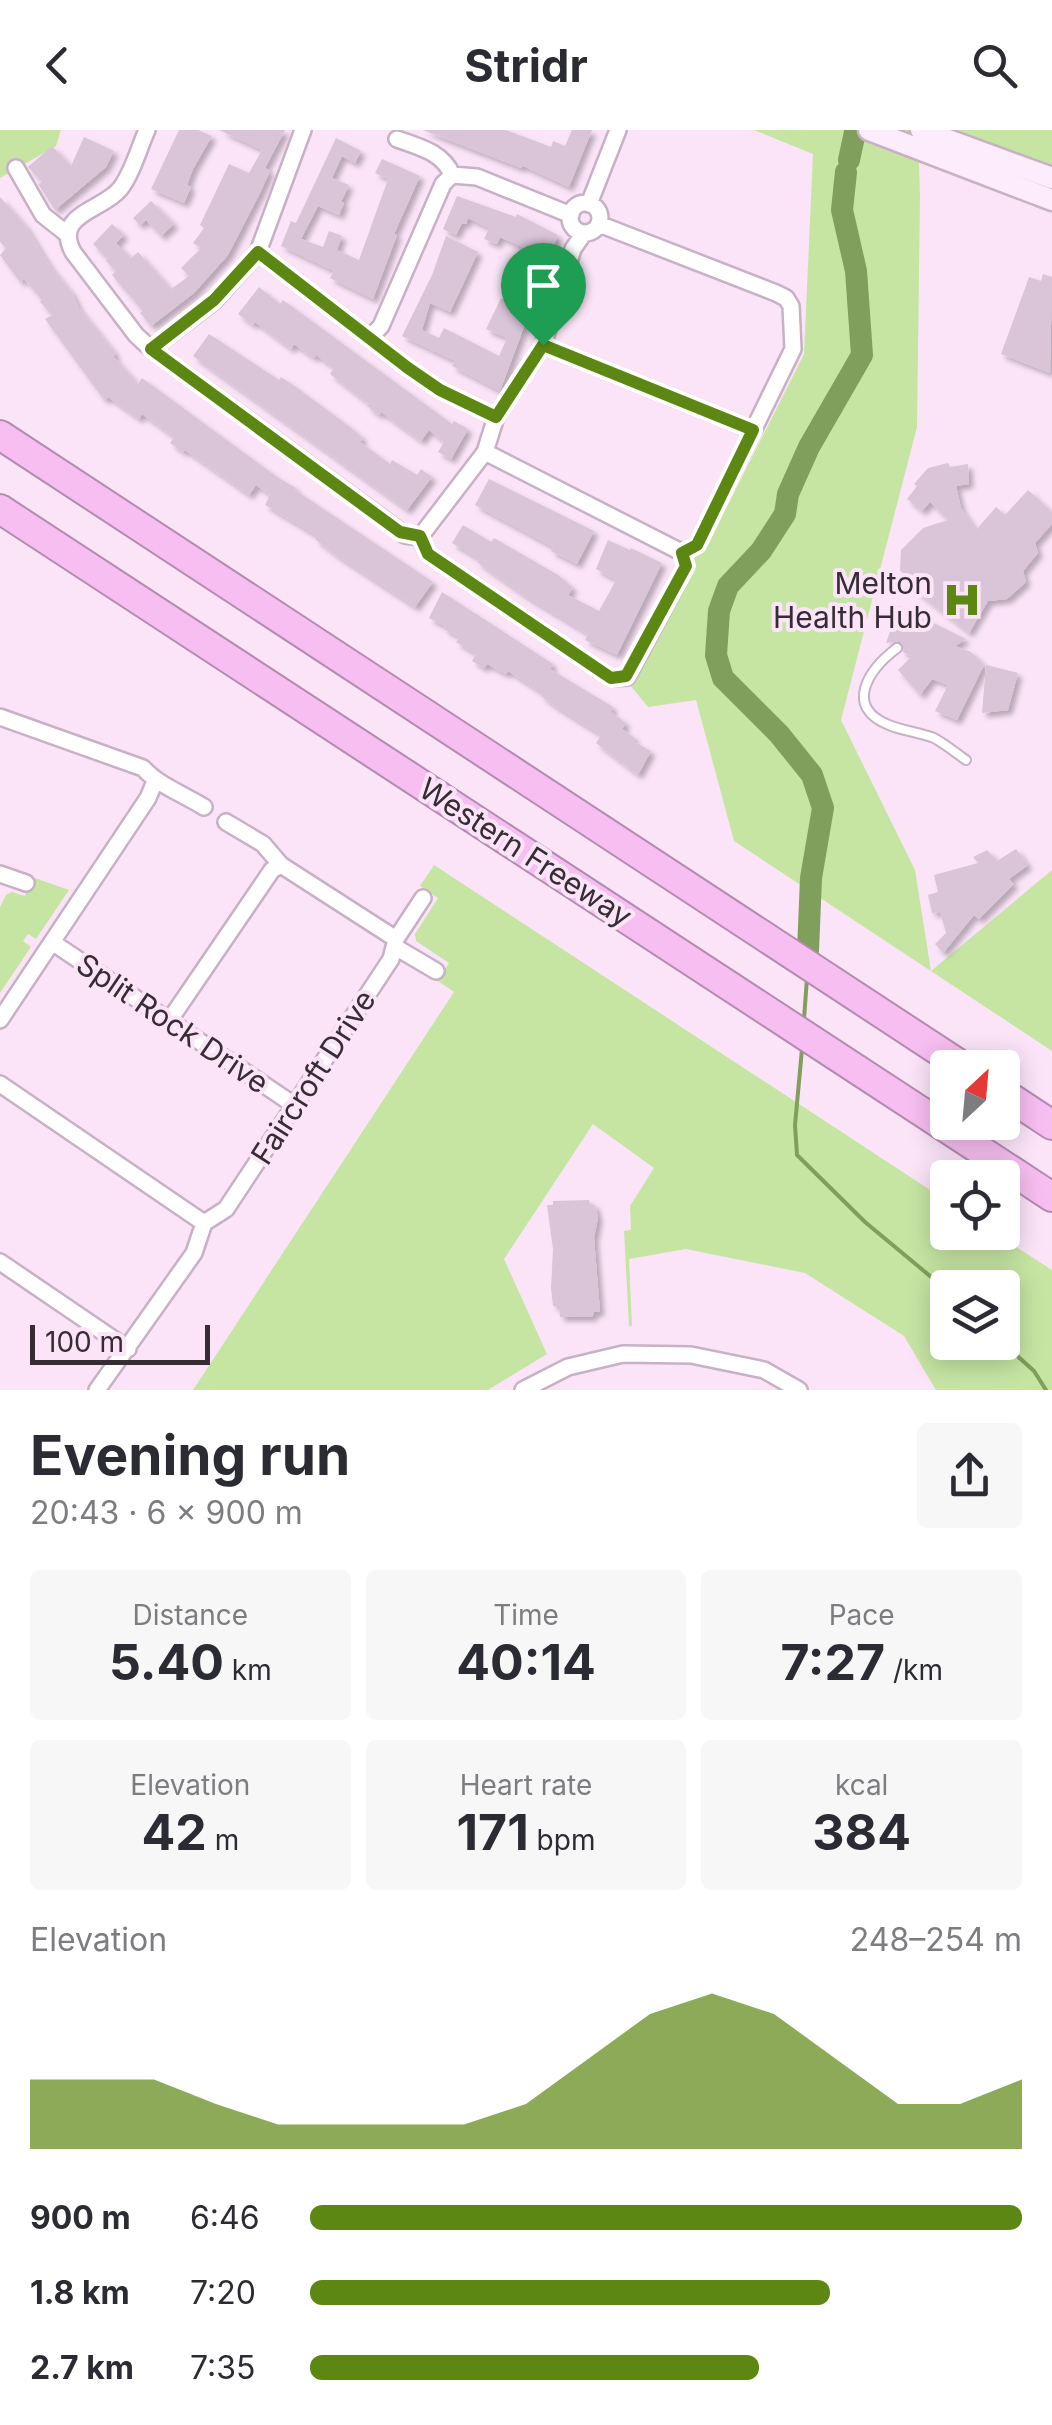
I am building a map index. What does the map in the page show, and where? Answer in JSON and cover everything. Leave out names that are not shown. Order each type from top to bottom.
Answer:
[{"type":"highway","name":"Western Freeway","points":[[0,435],[938,1050]]},
{"type":"highway","name":"Western Freeway","points":[[0,508],[1052,1196]]},
{"type":"highway","points":[[1020,1104],[1052,1124]]},
{"type":"main road","points":[[869,130],[1052,200]]},
{"type":"main road","points":[[922,130],[1052,178]]},
{"type":"street","points":[[68,234],[74,222],[119,190],[147,130]]},
{"type":"street","points":[[151,349],[214,300],[258,252],[303,130]]},
{"type":"street","points":[[589,204],[618,130]]},
{"type":"street","points":[[397,139],[447,162],[452,175]]},
{"type":"street","points":[[16,168],[43,215],[68,234],[73,252],[151,349],[400,532],[420,536]]},
{"type":"street","points":[[370,338],[381,326],[443,184],[452,175],[477,177],[571,215]]},
{"type":"street","points":[[584,233],[572,224],[571,215],[576,206],[589,204]]},
{"type":"street","points":[[420,536],[485,452],[496,417],[543,345],[566,268],[584,233],[599,224],[599,214],[589,204]]},
{"type":"street","points":[[599,224],[786,298],[791,306],[792,349],[697,545],[682,553]]},
{"type":"street","points":[[258,252],[440,390],[496,417]]},
{"type":"street","points":[[543,345],[753,430]]},
{"type":"street","points":[[420,536],[428,554],[611,678],[626,676],[686,566],[682,553],[485,452]]},
{"type":"street","points":[[0,717],[142,768],[155,782],[174,787],[204,808]]},
{"type":"street","points":[[0,1020],[155,782]]},
{"type":"street","points":[[226,822],[264,844],[281,864],[436,971]]},
{"type":"street","points":[[169,1021],[272,870],[281,864]]},
{"type":"street","points":[[0,874],[26,883]]},
{"type":"street","name":"Faircroft Drive","points":[[102,1387],[194,1252],[204,1224],[226,1209],[423,898]]},
{"type":"street","name":"Split Rock Drive","points":[[52,942],[294,1105]]},
{"type":"street","points":[[0,1084],[204,1224]]},
{"type":"street","points":[[0,1262],[128,1348]]},
{"type":"street","points":[[523,1390],[568,1367],[617,1354],[691,1354],[764,1370],[800,1390]]},
{"type":"lane","points":[[875,647],[883,659]]},
{"type":"lane","points":[[897,648],[883,659],[864,690],[866,709],[892,727],[936,739],[966,760]]},
{"type":"green space","points":[[0,130],[61,130],[56,146],[0,178]]},
{"type":"green space","points":[[754,130],[918,130],[917,427],[841,720],[915,870],[931,971],[1052,870],[1052,1051],[734,841],[696,700],[648,707],[630,685],[688,574],[689,562],[710,541],[804,354],[813,154]]},
{"type":"green space","points":[[933,130],[1052,130],[1052,175]]},
{"type":"green space","points":[[434,865],[930,1190],[930,1250],[1020,1249],[1052,1270],[1052,1390],[936,1390],[904,1336],[805,1273],[686,1249],[629,1259],[629,1326],[624,1231],[631,1230],[630,1206],[654,1168],[593,1124],[504,1259],[547,1354],[488,1390],[193,1390],[454,992],[438,981],[449,963],[416,941],[415,934],[438,898],[420,886]]},
{"type":"green space","points":[[32,877],[69,890],[36,939],[28,934],[23,941],[31,947],[0,993],[0,907],[12,892],[25,896]]},
{"type":"building","points":[[179,130],[198,130],[212,136],[193,169],[184,203],[151,189]]},
{"type":"building","points":[[219,130],[285,130],[265,168],[270,171],[260,193],[228,255],[194,293],[151,326],[112,275],[116,271],[108,259],[93,244],[112,224],[124,235],[116,243],[131,258],[138,252],[171,289],[189,276],[181,268],[201,248],[193,243],[204,228],[200,225],[229,164],[249,173],[262,150]]},
{"type":"building","points":[[423,130],[506,130],[551,147],[553,141],[565,146],[572,130],[592,130],[569,187]]},
{"type":"building","points":[[84,137],[114,151],[106,167],[55,210],[38,184],[42,182],[28,167],[52,146],[71,166]]},
{"type":"building","points":[[336,138],[361,151],[355,163],[342,156],[332,178],[349,185],[341,202],[344,203],[339,215],[318,206],[301,239],[323,247],[329,231],[342,236],[337,250],[359,260],[388,179],[375,173],[382,159],[420,176],[394,234],[397,235],[373,299],[330,278],[334,271],[281,246]]},
{"type":"building","points":[[457,196],[516,217],[517,214],[558,235],[500,391],[452,366],[455,361],[402,336],[446,236],[478,252],[450,312],[430,303],[422,330],[439,338],[444,328],[499,356],[507,338],[486,329],[501,298],[517,305],[526,285],[509,278],[515,264],[523,268],[531,251],[500,237],[497,244],[484,239],[489,228],[468,218],[456,235],[443,229]]},
{"type":"building","points":[[0,197],[25,225],[79,308],[116,354],[113,356],[138,384],[142,378],[295,490],[433,582],[415,607],[337,556],[315,539],[317,536],[265,505],[270,495],[256,485],[249,495],[170,443],[174,437],[142,414],[139,419],[108,397],[104,400],[45,319],[52,315],[42,300],[24,279],[20,282],[0,255],[6,248],[0,242]]},
{"type":"building","points":[[151,201],[174,224],[161,236],[146,220],[140,225],[133,218]]},
{"type":"building","points":[[1043,274],[1052,277],[1050,373],[1001,354],[1029,277],[1041,281]]},
{"type":"building","points":[[259,287],[280,304],[283,300],[452,424],[454,421],[468,429],[451,459],[438,452],[444,442],[429,430],[421,441],[367,406],[330,374],[334,368],[316,355],[314,358],[294,344],[291,349],[238,314]]},
{"type":"building","points":[[209,334],[293,385],[350,427],[363,438],[360,442],[390,464],[392,460],[417,475],[421,469],[432,477],[407,510],[193,356]]},
{"type":"building","points":[[948,463],[950,467],[968,464],[969,484],[956,486],[961,508],[976,530],[996,507],[1005,515],[1028,490],[1052,512],[1052,524],[1035,543],[1038,553],[1023,571],[1026,582],[1007,599],[988,601],[969,633],[916,591],[916,586],[900,570],[901,550],[923,528],[948,520],[930,502],[922,511],[907,499],[928,468]]},
{"type":"building","points":[[489,479],[594,531],[577,564],[475,505]]},
{"type":"building","points":[[463,525],[558,575],[573,588],[568,595],[599,611],[616,580],[596,569],[608,540],[662,563],[617,655],[585,640],[588,634],[525,596],[452,543]]},
{"type":"building","points":[[442,592],[553,664],[550,669],[613,707],[611,712],[626,723],[622,729],[651,751],[638,775],[596,743],[601,735],[556,707],[542,693],[508,671],[506,674],[487,664],[484,668],[472,661],[476,654],[456,642],[459,637],[429,618]]},
{"type":"building","points":[[899,606],[966,639],[955,646],[971,652],[984,665],[957,720],[935,711],[948,685],[932,679],[920,695],[898,670],[912,656],[903,652],[900,641],[886,643]]},
{"type":"building","points":[[986,665],[1018,673],[1008,710],[982,713]]},
{"type":"building","points":[[1016,849],[1028,865],[1009,879],[1014,884],[979,919],[974,915],[943,953],[935,944],[946,933],[940,912],[932,913],[928,895],[938,892],[934,875],[978,863],[973,857],[987,850],[997,861]]},
{"type":"building","points":[[589,1200],[595,1205],[598,1218],[594,1238],[600,1312],[594,1312],[592,1317],[560,1317],[559,1306],[553,1306],[553,1249],[547,1205],[553,1205],[553,1201]]},
{"type":"waterway","points":[[849,160],[855,132]]},
{"type":"waterway","points":[[808,951],[811,878],[823,808],[812,775],[779,734],[723,678],[716,655],[719,611],[728,586],[761,551],[785,514],[788,494],[809,447],[862,355],[856,271],[842,210],[846,172]]},
{"type":"waterway","points":[[804,1019],[807,978]]},
{"type":"waterway","points":[[802,1049],[795,1125],[797,1155],[865,1222],[930,1276]]},
{"type":"waterway","points":[[1020,1358],[1046,1390]]},
{"type":"place","name":"Melton Health Hub","points":[[962,600]]},
{"type":"route","points":[[258,252],[408,368],[440,390],[496,417],[543,345],[753,430],[697,545],[682,553],[686,566],[626,676],[611,678],[428,554],[420,536],[400,532],[151,349],[214,300],[258,252]]}]
